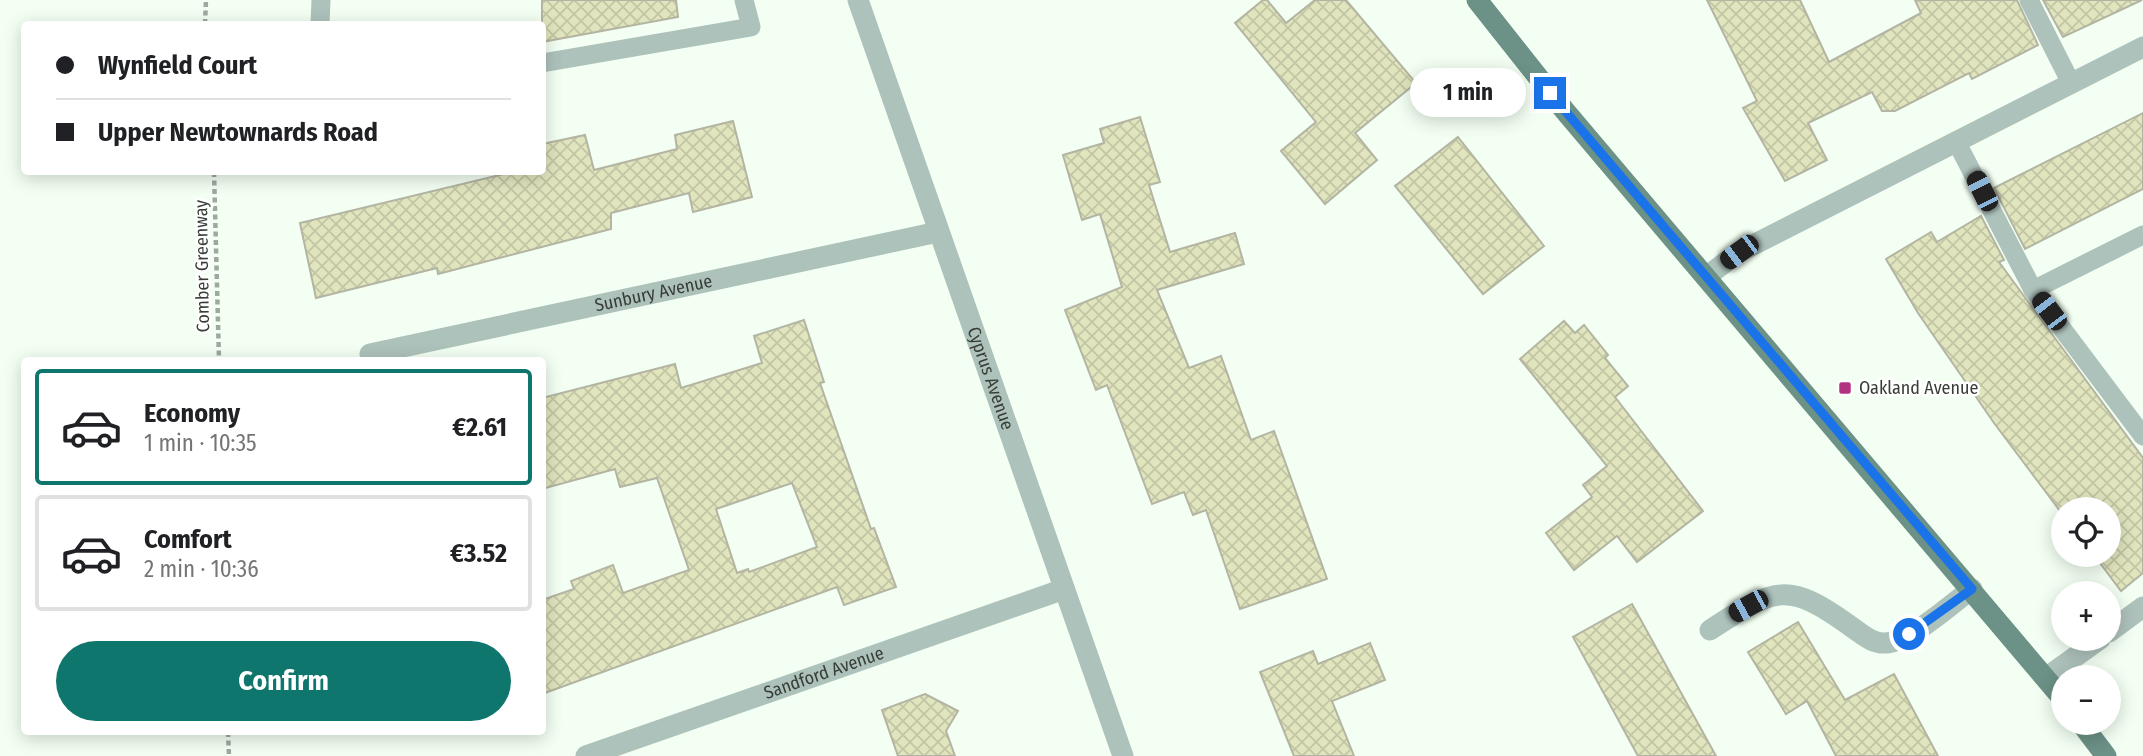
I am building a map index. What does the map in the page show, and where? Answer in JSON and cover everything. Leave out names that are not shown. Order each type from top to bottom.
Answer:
[{"type":"main road","points":[[1476,0],[1565,111],[2051,682]]},
{"type":"main road","points":[[2090,735],[2106,756]]},
{"type":"street","name":"Cyprus Avenue","points":[[858,0],[1123,756]]},
{"type":"street","points":[[1706,277],[1739,252],[2143,47]]},
{"type":"street","name":"Sunbury Avenue","points":[[370,354],[938,232]]},
{"type":"street","name":"Sandford Avenue","points":[[586,756],[1064,589]]},
{"type":"street","points":[[1710,629],[1763,598],[1781,594],[1810,598],[1870,640],[1887,643],[1909,634],[1972,589]]},
{"type":"street","points":[[2121,623],[2143,607]]},
{"type":"street","points":[[2047,677],[2083,651]]},
{"type":"lane","points":[[320,21],[321,0]]},
{"type":"lane","points":[[546,62],[751,27],[744,0]]},
{"type":"lane","points":[[2029,0],[2071,83]]},
{"type":"lane","points":[[1956,141],[2033,290],[2143,436]]},
{"type":"lane","points":[[2033,290],[2143,235]]},
{"type":"path","points":[[205,0],[205,21]]},
{"type":"path","name":"Comber Greenway","points":[[214,175],[219,357]]},
{"type":"path","points":[[228,735],[229,756]]},
{"type":"building","points":[[542,0],[676,0],[678,17],[546,41],[546,21],[542,21]]},
{"type":"building","points":[[1263,0],[1267,0],[1286,23],[1315,0],[1346,0],[1416,83],[1355,133],[1377,160],[1325,204],[1281,151],[1316,122],[1235,23]]},
{"type":"building","points":[[1707,0],[1800,0],[1829,62],[1921,13],[1915,0],[2017,0],[2038,45],[1972,79],[1969,73],[1895,111],[1882,111],[1872,92],[1808,123],[1827,160],[1785,181],[1743,108],[1757,101]]},
{"type":"building","points":[[2043,0],[2142,0],[2063,37]]},
{"type":"building","points":[[2143,113],[2143,189],[2025,249],[1994,188]]},
{"type":"building","points":[[1140,117],[1160,182],[1149,185],[1170,252],[1235,233],[1244,264],[1157,290],[1189,368],[1221,356],[1251,440],[1274,431],[1327,579],[1240,609],[1206,510],[1193,515],[1184,492],[1152,504],[1107,385],[1096,390],[1065,310],[1122,287],[1100,214],[1082,220],[1063,155],[1104,143],[1100,129]]},
{"type":"building","points":[[733,121],[752,197],[693,212],[689,193],[611,213],[611,229],[438,274],[437,268],[316,298],[300,223],[500,175],[546,175],[546,143],[585,135],[594,170],[677,149],[675,135]]},
{"type":"building","points":[[1458,137],[1544,246],[1483,294],[1395,186]]},
{"type":"building","points":[[1981,216],[2004,260],[1999,262],[2143,458],[2143,573],[2121,591],[2121,581],[2114,581],[2103,567],[2121,567],[2121,497],[2051,499],[1994,423],[1918,313],[1886,259],[1931,232],[1937,242]]},
{"type":"building","points":[[804,320],[824,382],[820,383],[871,529],[874,528],[896,587],[844,605],[837,587],[546,693],[546,599],[574,589],[571,581],[613,565],[623,593],[689,570],[657,478],[620,487],[615,469],[546,488],[546,397],[675,364],[681,388],[762,363],[754,336]],"holes":[[[792,483],[817,547],[749,572],[748,569],[737,573],[716,509]]]},
{"type":"building","points":[[1564,321],[1575,333],[1584,325],[1608,355],[1605,358],[1628,386],[1615,397],[1703,511],[1637,562],[1617,536],[1574,570],[1546,533],[1592,497],[1583,485],[1607,466],[1520,359]]},
{"type":"building","points":[[1632,604],[1716,756],[1638,756],[1573,637]]},
{"type":"building","points":[[1798,622],[1845,700],[1894,674],[1938,756],[1836,756],[1807,701],[1786,714],[1748,652]]},
{"type":"building","points":[[1370,643],[1385,680],[1332,701],[1354,756],[1294,756],[1260,672],[1313,651],[1318,664]]},
{"type":"building","points":[[925,694],[958,711],[946,731],[955,756],[898,756],[882,710]]},
{"type":"place","name":"Oakland Avenue","points":[[1845,388]]},
{"type":"route","points":[[1550,93],[1972,589],[1909,634]]}]
